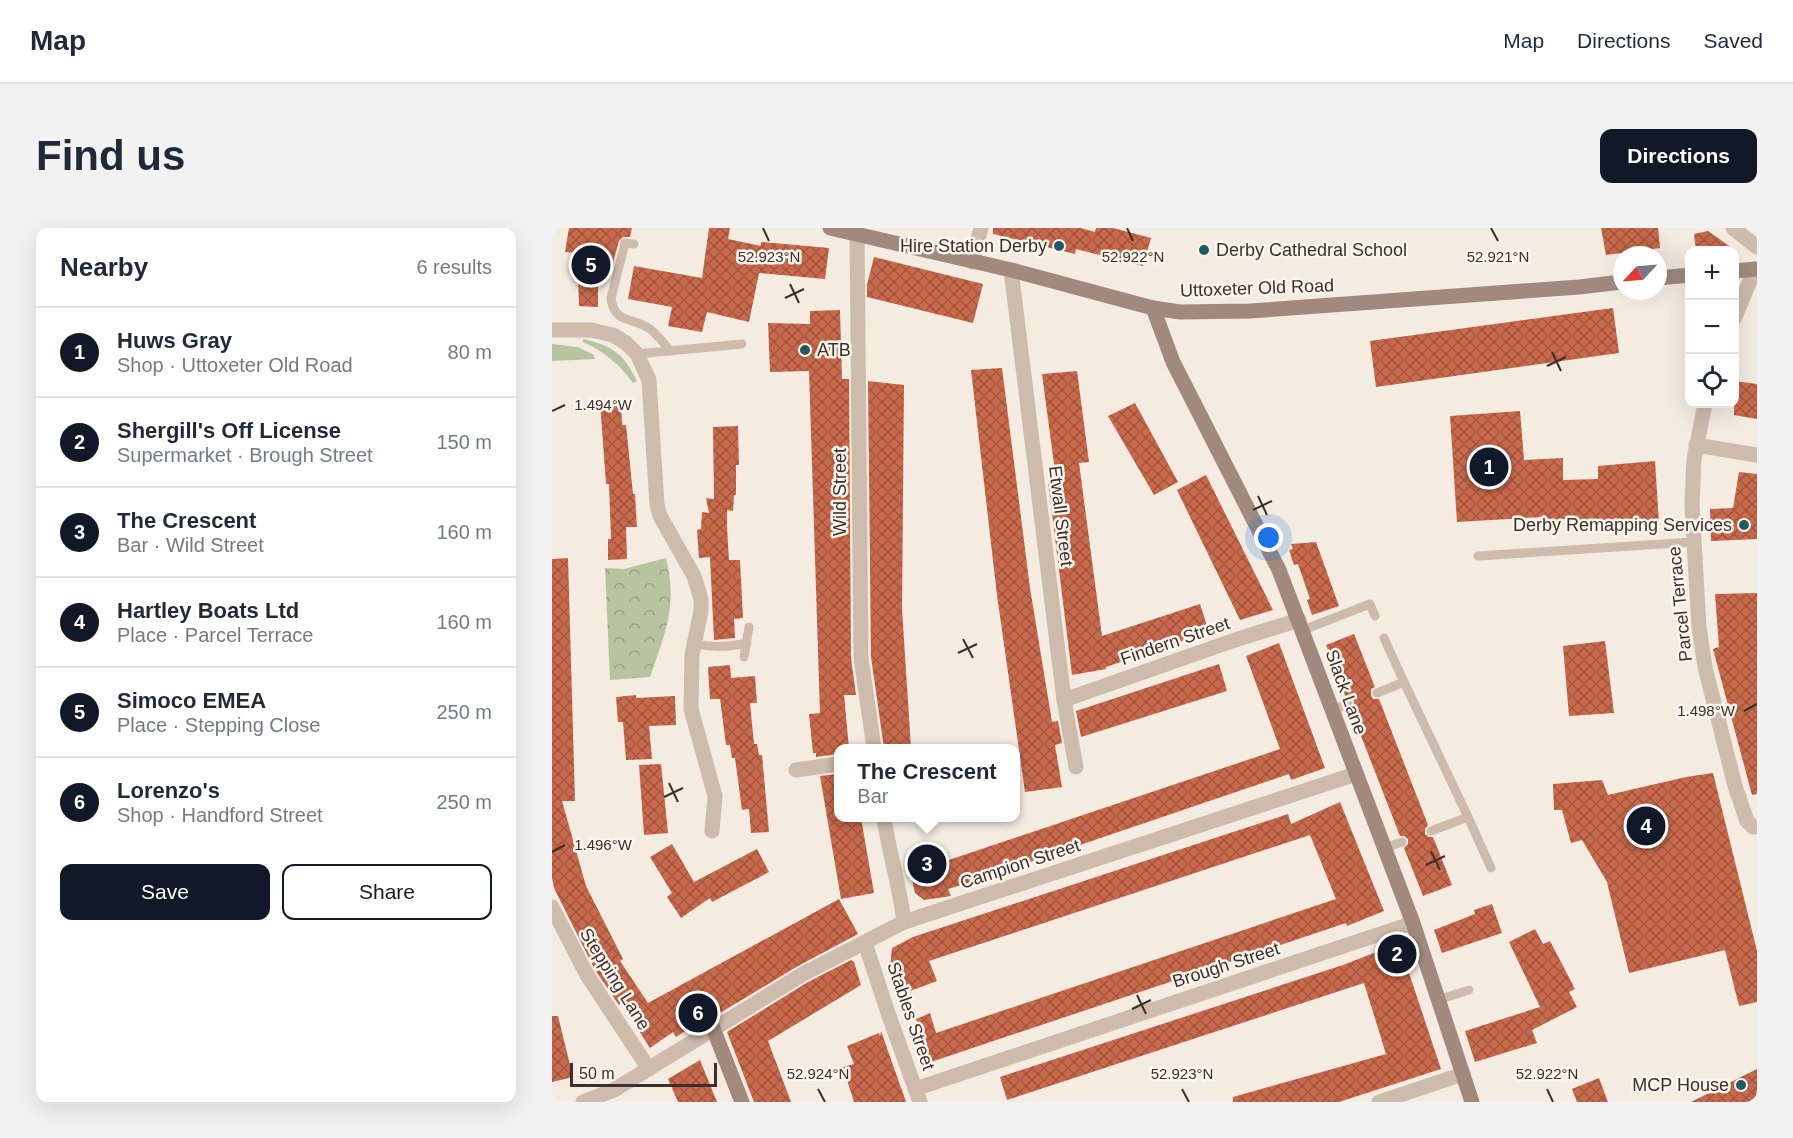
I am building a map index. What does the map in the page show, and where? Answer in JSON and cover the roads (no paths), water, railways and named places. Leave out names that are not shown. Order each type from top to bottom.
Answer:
[{"type":"street","name":"Uttoxeter Old Road","points":[[830,228],[1011,270],[1154,308],[1191,313],[1320,306],[1613,283]]},
{"type":"street","points":[[972,262],[981,228]]},
{"type":"street","points":[[1733,228],[1757,247]]},
{"type":"street","name":"Wild Street","points":[[857,234],[861,658],[873,744]]},
{"type":"street","points":[[1739,271],[1756,269],[1739,308]]},
{"type":"street","name":"Etwall Street","points":[[1011,270],[1064,700],[1076,767]]},
{"type":"street","points":[[1667,277],[1685,275]]},
{"type":"street","name":"Slack Lane","points":[[1154,308],[1173,362],[1279,570],[1413,923],[1472,1102]]},
{"type":"street","points":[[552,330],[591,330],[613,335],[637,354],[649,380],[657,505],[660,516],[694,576],[701,598],[701,611],[693,643],[691,709],[715,796],[712,831]]},
{"type":"street","name":"Parcel Terrace","points":[[1704,408],[1696,445],[1693,474],[1693,542],[1699,627],[1705,667],[1735,786],[1747,821],[1753,827],[1757,827]]},
{"type":"street","points":[[1696,445],[1757,455]]},
{"type":"street","name":"Findern Street","points":[[1064,700],[1235,640],[1301,625]]},
{"type":"street","points":[[796,770],[834,765]]},
{"type":"street","name":"Campion Street","points":[[583,1102],[614,1090],[803,974],[904,922],[1356,774]]},
{"type":"street","points":[[885,822],[889,852],[902,900],[904,922]]},
{"type":"street","name":"Stepping Lane","points":[[552,907],[587,975],[649,1069]]},
{"type":"street","name":"Brough Street","points":[[918,1096],[1413,923]]},
{"type":"street","name":"Stables Street","points":[[865,943],[918,1096]]},
{"type":"street","points":[[714,1028],[742,1102]]},
{"type":"street","points":[[1379,1102],[1462,1074]]},
{"type":"lane","points":[[634,244],[625,243],[610,298],[614,312],[620,317],[649,328],[670,351]]},
{"type":"lane","points":[[637,354],[742,344]]},
{"type":"lane","points":[[1478,556],[1693,542]]},
{"type":"lane","points":[[1301,625],[1370,604],[1375,616]]},
{"type":"lane","points":[[744,657],[749,627]]},
{"type":"lane","points":[[1384,638],[1491,868]]},
{"type":"lane","points":[[693,643],[709,647],[747,643]]},
{"type":"lane","points":[[1377,693],[1404,682]]},
{"type":"lane","points":[[1332,710],[1348,704]]},
{"type":"lane","points":[[1431,831],[1468,817]]},
{"type":"lane","points":[[1384,848],[1402,842]]},
{"type":"lane","points":[[1438,1000],[1468,990]]},
{"type":"place","name":"Hire Station Derby","points":[[1059,246]]},
{"type":"place","name":"Derby Cathedral School","points":[[1204,250]]},
{"type":"place","name":"Simoco EMEA","points":[[591,265]]},
{"type":"place","name":"ATB","points":[[805,350]]},
{"type":"place","name":"Huws Gray","points":[[1489,467]]},
{"type":"place","name":"Derby Remapping Services","points":[[1744,525]]},
{"type":"place","name":"Hartley Boats Ltd","points":[[1646,826]]},
{"type":"place","name":"The Crescent","points":[[927,864]]},
{"type":"place","name":"Shergill's Off License","points":[[1397,954]]},
{"type":"place","name":"Lorenzo's","points":[[698,1013]]},
{"type":"place","name":"MCP House","points":[[1741,1085]]}]
